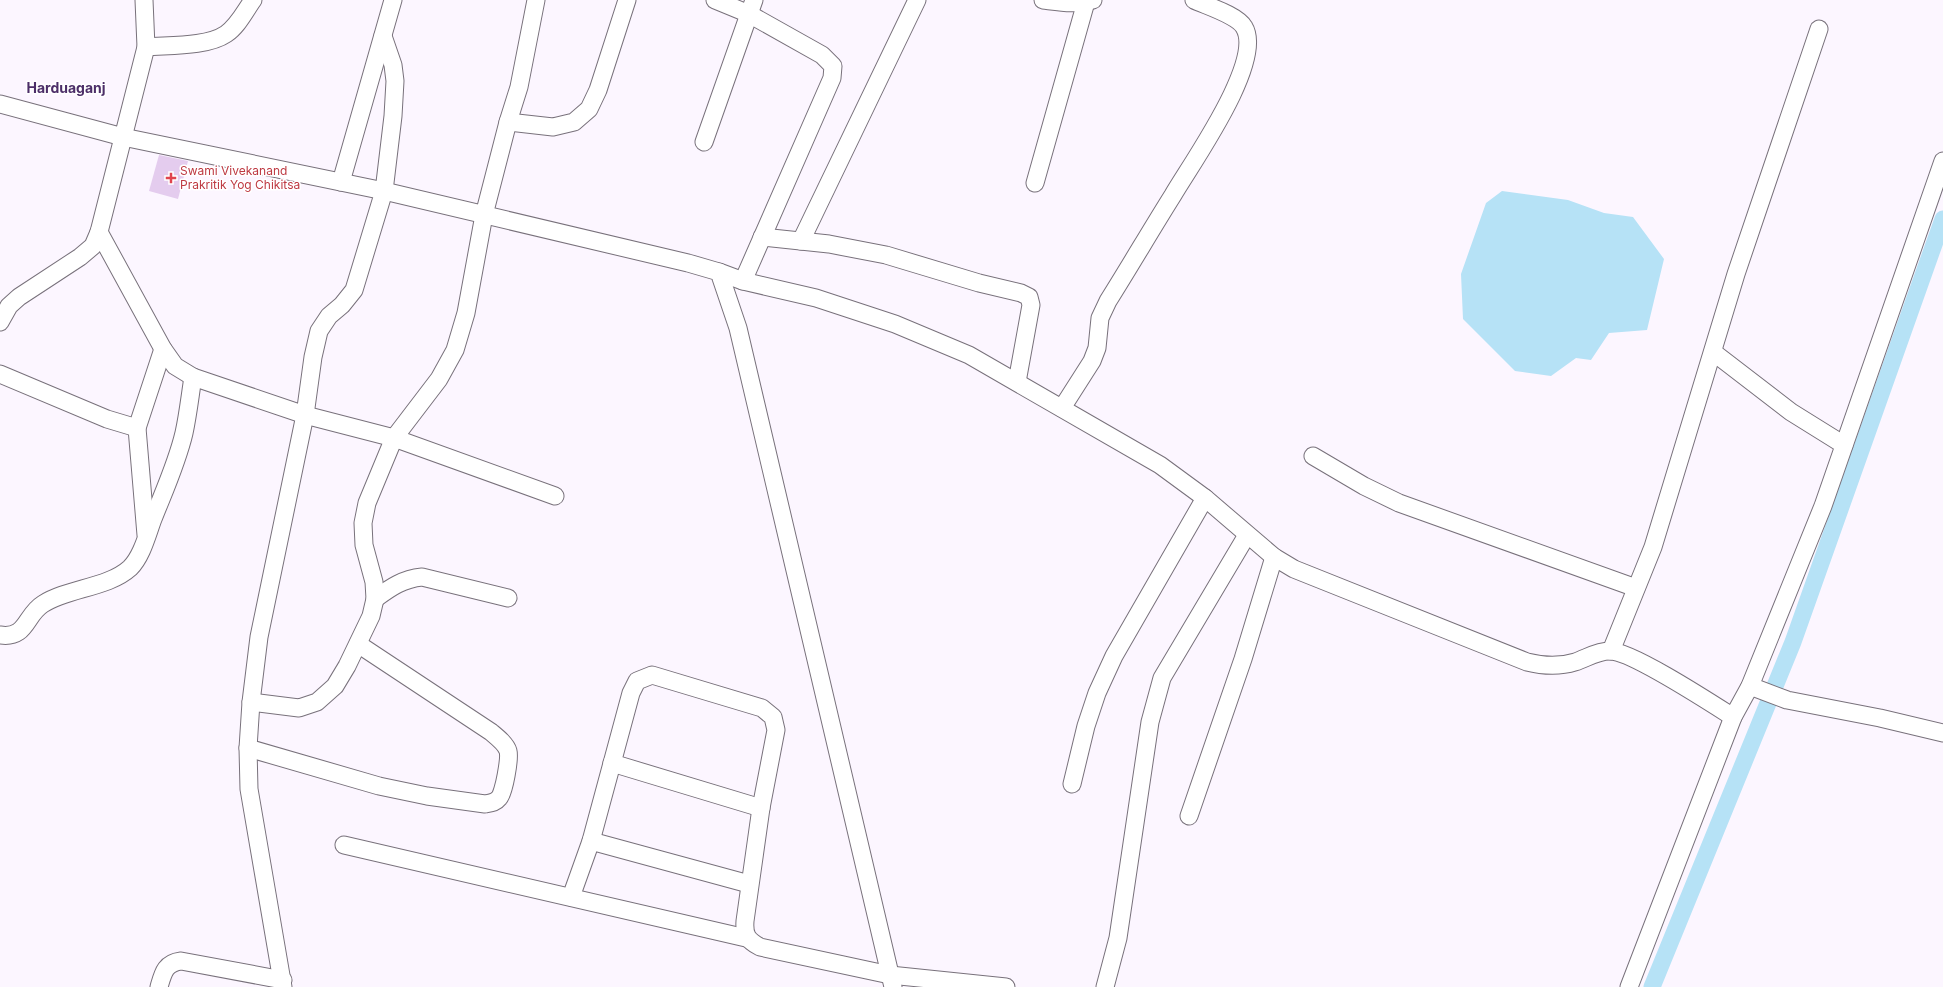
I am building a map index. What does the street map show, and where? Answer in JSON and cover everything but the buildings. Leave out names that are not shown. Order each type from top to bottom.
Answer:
[{"type":"street","points":[[0,322],[9,306],[19,297],[80,257],[92,246],[99,232],[146,47],[144,0]]},
{"type":"street","points":[[146,47],[207,42],[226,35],[236,25],[253,0]]},
{"type":"street","points":[[342,182],[393,0]]},
{"type":"street","points":[[251,702],[300,708],[317,702],[334,686],[347,666],[371,616],[375,598],[374,582],[364,545],[363,522],[367,503],[394,438],[439,379],[455,350],[466,312],[484,215],[508,122],[519,87],[536,0]]},
{"type":"street","points":[[508,122],[553,127],[574,122],[589,109],[598,90],[627,0]]},
{"type":"street","points":[[714,0],[752,7],[822,55],[833,66],[832,78],[743,281]]},
{"type":"street","points":[[801,240],[917,0]]},
{"type":"street","points":[[1035,183],[1090,1],[1064,3],[1043,0]]},
{"type":"street","points":[[1062,408],[1092,361],[1098,348],[1100,318],[1108,301],[1190,167],[1207,143],[1222,116],[1242,67],[1247,51],[1248,37],[1244,26],[1235,18],[1194,0]]},
{"type":"street","points":[[704,142],[752,7]]},
{"type":"street","points":[[1611,651],[1653,547],[1736,274],[1819,29]]},
{"type":"street","points":[[159,987],[166,968],[172,962],[181,961],[283,983],[249,789],[248,748],[251,702],[259,636],[305,415],[313,356],[319,331],[329,316],[342,305],[354,290],[384,190],[393,116],[395,81],[393,65],[383,36]]},
{"type":"street","points":[[0,104],[122,137],[384,190],[688,263],[743,281],[816,298],[895,324],[969,355],[1160,465],[1205,498],[1274,557],[1294,569],[1527,662],[1542,666],[1557,666],[1575,662],[1601,652],[1619,652],[1647,666],[1733,717]]},
{"type":"street","points":[[1629,987],[1733,717],[1754,687],[1823,506],[1943,161]]},
{"type":"street","points":[[99,232],[163,349],[175,366],[193,377],[305,415],[394,438],[555,496]]},
{"type":"street","points":[[762,237],[801,240],[886,255],[979,283],[1021,293],[1029,297],[1031,305],[1017,382]]},
{"type":"street","points":[[719,272],[738,328],[891,981]]},
{"type":"street","points":[[146,539],[137,428],[163,349]]},
{"type":"street","points":[[1713,352],[1791,412],[1844,445]]},
{"type":"street","points":[[0,374],[107,419],[137,428]]},
{"type":"street","points":[[0,636],[16,634],[43,604],[112,578],[130,568],[138,556],[146,539],[179,452],[184,434],[193,377]]},
{"type":"street","points":[[1313,456],[1364,486],[1399,503],[1636,588]]},
{"type":"street","points":[[1072,784],[1086,726],[1097,693],[1114,656],[1205,498]]},
{"type":"street","points":[[1105,987],[1118,938],[1150,722],[1157,691],[1162,678],[1247,535]]},
{"type":"street","points":[[1189,816],[1243,659],[1274,557]]},
{"type":"street","points":[[375,598],[395,584],[408,578],[422,577],[508,598]]},
{"type":"street","points":[[248,748],[394,789],[485,804],[495,803],[501,797],[508,758],[508,750],[502,742],[491,732],[358,644]]},
{"type":"street","points":[[571,897],[591,841],[631,693],[638,681],[652,675],[762,708],[773,717],[776,730],[761,808],[749,884],[745,920],[746,938]]},
{"type":"street","points":[[1754,687],[1787,700],[1880,718],[1943,733]]},
{"type":"street","points":[[612,763],[761,808]]},
{"type":"street","points":[[591,841],[749,884]]},
{"type":"street","points":[[344,845],[746,938],[760,947],[891,981],[1006,987]]},
{"type":"water","points":[[1502,191],[1568,200],[1604,213],[1633,217],[1664,259],[1647,330],[1609,333],[1591,360],[1576,358],[1551,376],[1515,371],[1463,319],[1461,274],[1486,203]]},
{"type":"waterway","points":[[1652,987],[1793,642],[1943,219]]},
{"type":"place","name":"Swami Vivekanand Prakritik Yog Chikitsa","points":[[171,178]]},
{"type":"district","name":"Harduaganj","points":[[66,88]]}]
